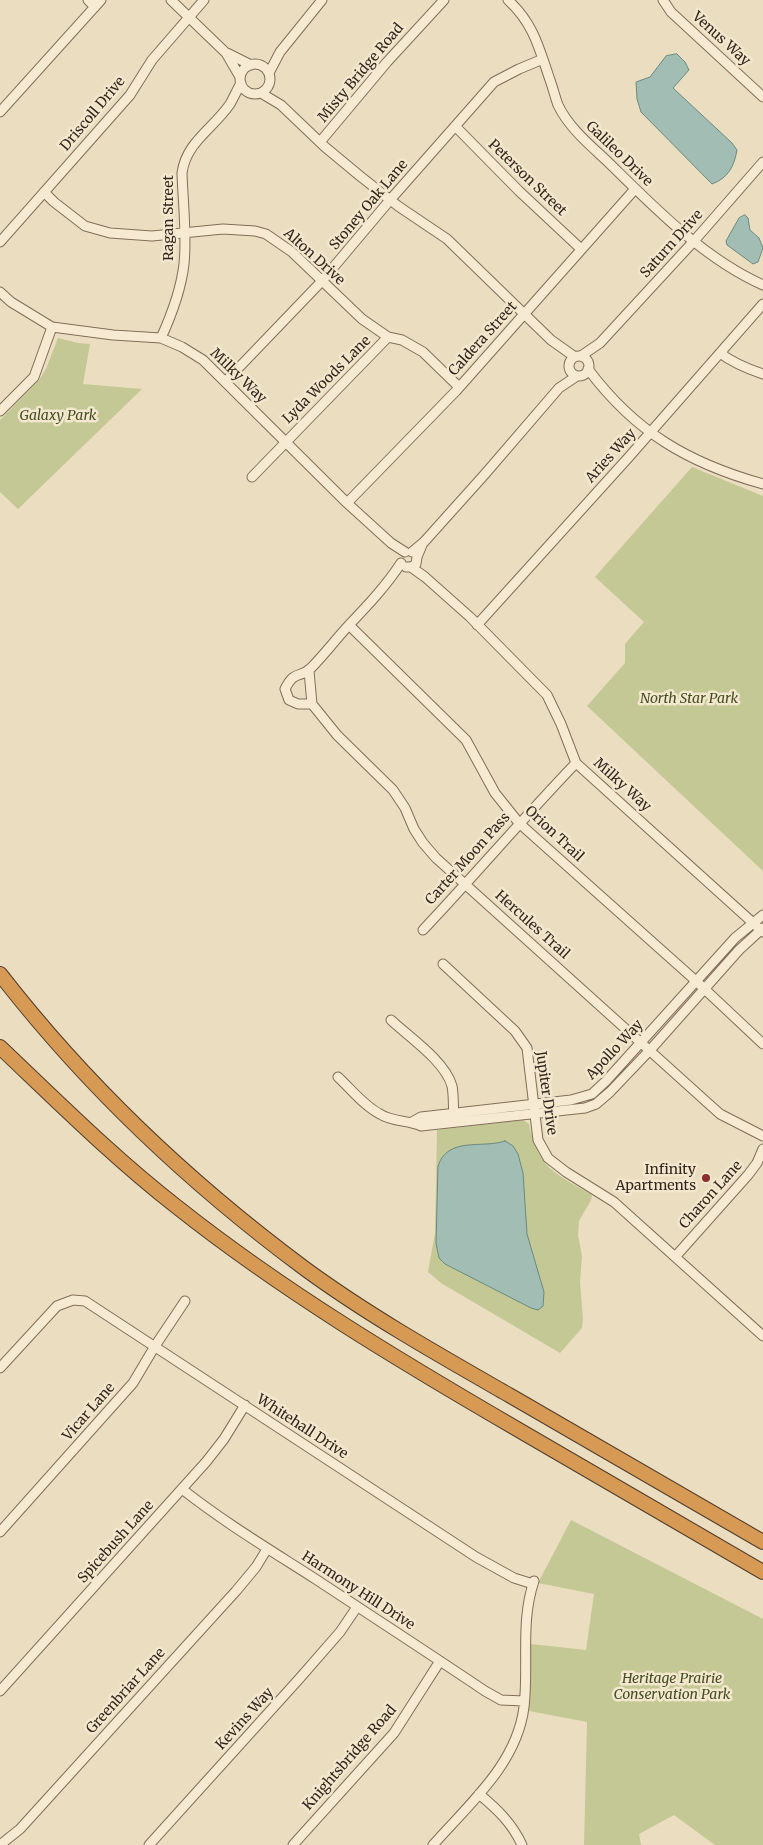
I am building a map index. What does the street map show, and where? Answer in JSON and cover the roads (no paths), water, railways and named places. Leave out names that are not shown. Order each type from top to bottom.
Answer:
[{"type":"highway","points":[[0,974],[49,1033],[128,1117],[179,1166],[236,1215],[305,1269],[371,1313],[445,1358],[763,1542]]},
{"type":"highway","points":[[0,1048],[96,1138],[176,1207],[286,1286],[361,1337],[429,1378],[763,1572]]},
{"type":"street","points":[[0,112],[98,4],[88,0]]},
{"type":"street","points":[[171,0],[226,52],[245,90],[257,93],[281,104],[320,142],[390,200],[447,239],[551,340],[572,374],[579,376],[606,392]]},
{"type":"street","name":"Driscoll Drive","points":[[0,242],[130,95],[152,60],[204,0]]},
{"type":"street","points":[[230,104],[257,93],[269,78],[280,52],[322,0]]},
{"type":"street","name":"Misty Bridge Road","points":[[320,142],[394,54],[444,0]]},
{"type":"street","name":"Galileo Drive","points":[[508,0],[522,12],[532,28],[558,104],[569,123],[635,189],[694,242],[726,266],[763,285]]},
{"type":"street","name":"Venus Way","points":[[663,0],[671,12],[763,97]]},
{"type":"street","points":[[226,52],[263,66],[281,104]]},
{"type":"street","points":[[241,80],[244,70],[280,52]]},
{"type":"street","name":"Stoney Oak Lane","points":[[225,382],[321,282],[494,82],[543,59]]},
{"type":"street","name":"Ragan Street","points":[[161,338],[172,315],[184,262],[183,164],[194,143],[230,104],[241,80]]},
{"type":"street","name":"Peterson Street","points":[[455,126],[581,250]]},
{"type":"street","name":"Saturn Drive","points":[[588,366],[600,343],[694,242],[763,162]]},
{"type":"street","name":"Caldera Street","points":[[348,503],[427,422],[635,189]]},
{"type":"street","name":"Alton Drive","points":[[44,192],[85,226],[110,233],[152,236],[223,229],[255,231],[266,234],[292,252],[321,282],[362,319],[388,337],[402,340],[423,352],[458,387]]},
{"type":"street","name":"Milky Way","points":[[0,292],[12,302],[52,327],[114,335],[161,338],[182,347],[203,360],[348,503],[477,624],[547,695],[576,763],[762,930]]},
{"type":"street","name":"Aries Way","points":[[477,624],[650,433],[763,304]]},
{"type":"street","points":[[0,411],[34,377],[52,327]]},
{"type":"street","name":"Lyda Woods Lane","points":[[252,477],[388,337]]},
{"type":"street","points":[[551,340],[586,359],[588,366],[606,392],[650,433],[678,451],[717,468],[763,484]]},
{"type":"street","name":"Saturn Drive","points":[[578,356],[600,343]]},
{"type":"street","points":[[720,353],[728,359],[763,374]]},
{"type":"street","points":[[309,671],[312,704],[298,704],[289,700],[285,689],[294,676],[309,671],[409,560],[559,388],[569,367],[578,356]]},
{"type":"street","points":[[559,388],[586,373],[588,366]]},
{"type":"street","name":"Orion Trail","points":[[349,625],[466,740],[495,793],[519,823],[704,988],[763,1044]]},
{"type":"street","name":"Hercules Trail","points":[[312,704],[338,735],[393,790],[400,799],[414,829],[436,858],[642,1041],[720,1114],[763,1136]]},
{"type":"street","name":"Carter Moon Pass","points":[[423,930],[576,763]]},
{"type":"street","name":"Apollo Way","points":[[454,1117],[579,1099],[592,1094],[735,938],[763,915]]},
{"type":"street","name":"Apollo Way","points":[[338,1077],[380,1115],[401,1122],[412,1122],[421,1117],[535,1114],[579,1110],[596,1104],[610,1092],[739,950],[762,930]]},
{"type":"street","name":"Jupiter Drive","points":[[443,964],[515,1031],[527,1048],[538,1140],[548,1158],[566,1172],[614,1202],[763,1336]]},
{"type":"street","points":[[391,1020],[430,1055],[443,1070],[452,1086],[454,1117]]},
{"type":"street","name":"Charon Lane","points":[[675,1256],[748,1175],[757,1163],[763,1149]]},
{"type":"street","name":"Whitehall Drive","points":[[0,1368],[56,1306],[73,1300],[85,1301],[476,1557],[514,1578],[534,1583],[527,1620],[524,1701]]},
{"type":"street","name":"Vicar Lane","points":[[0,1532],[133,1383],[185,1301]]},
{"type":"street","name":"Spicebush Lane","points":[[0,1691],[182,1489],[224,1439],[245,1405]]},
{"type":"street","name":"Harmony Hill Drive","points":[[182,1489],[267,1549],[501,1700],[524,1701]]},
{"type":"street","name":"Greenbriar Lane","points":[[0,1845],[20,1830],[236,1590],[256,1567],[267,1549]]},
{"type":"street","name":"Kevins Way","points":[[149,1845],[340,1632],[356,1607]]},
{"type":"street","name":"Knightsbridge Road","points":[[293,1845],[394,1732],[440,1661]]},
{"type":"street","points":[[433,1845],[479,1794],[507,1758],[521,1720],[524,1701]]},
{"type":"street","points":[[479,1794],[512,1826],[522,1845]]},
{"type":"water","points":[[677,54],[685,62],[689,70],[673,88],[732,143],[737,150],[729,171],[722,179],[712,184],[641,112],[637,99],[636,82],[650,77],[666,56]]},
{"type":"water","points":[[745,215],[748,218],[750,230],[759,238],[763,248],[758,262],[753,264],[727,245],[726,241],[739,218]]},
{"type":"water","points":[[505,1141],[513,1146],[518,1154],[523,1173],[527,1234],[544,1292],[543,1306],[538,1310],[445,1264],[439,1258],[436,1243],[438,1166],[443,1157],[449,1151],[458,1147]]},
{"type":"place","name":"Infinity Apartments","points":[[706,1178]]},
{"type":"park label","name":"Galaxy Park","points":[[58,416]]},
{"type":"park label","name":"North Star Park","points":[[689,699]]},
{"type":"park label","name":"Heritage Prairie Conservation Park","points":[[672,1688]]}]
